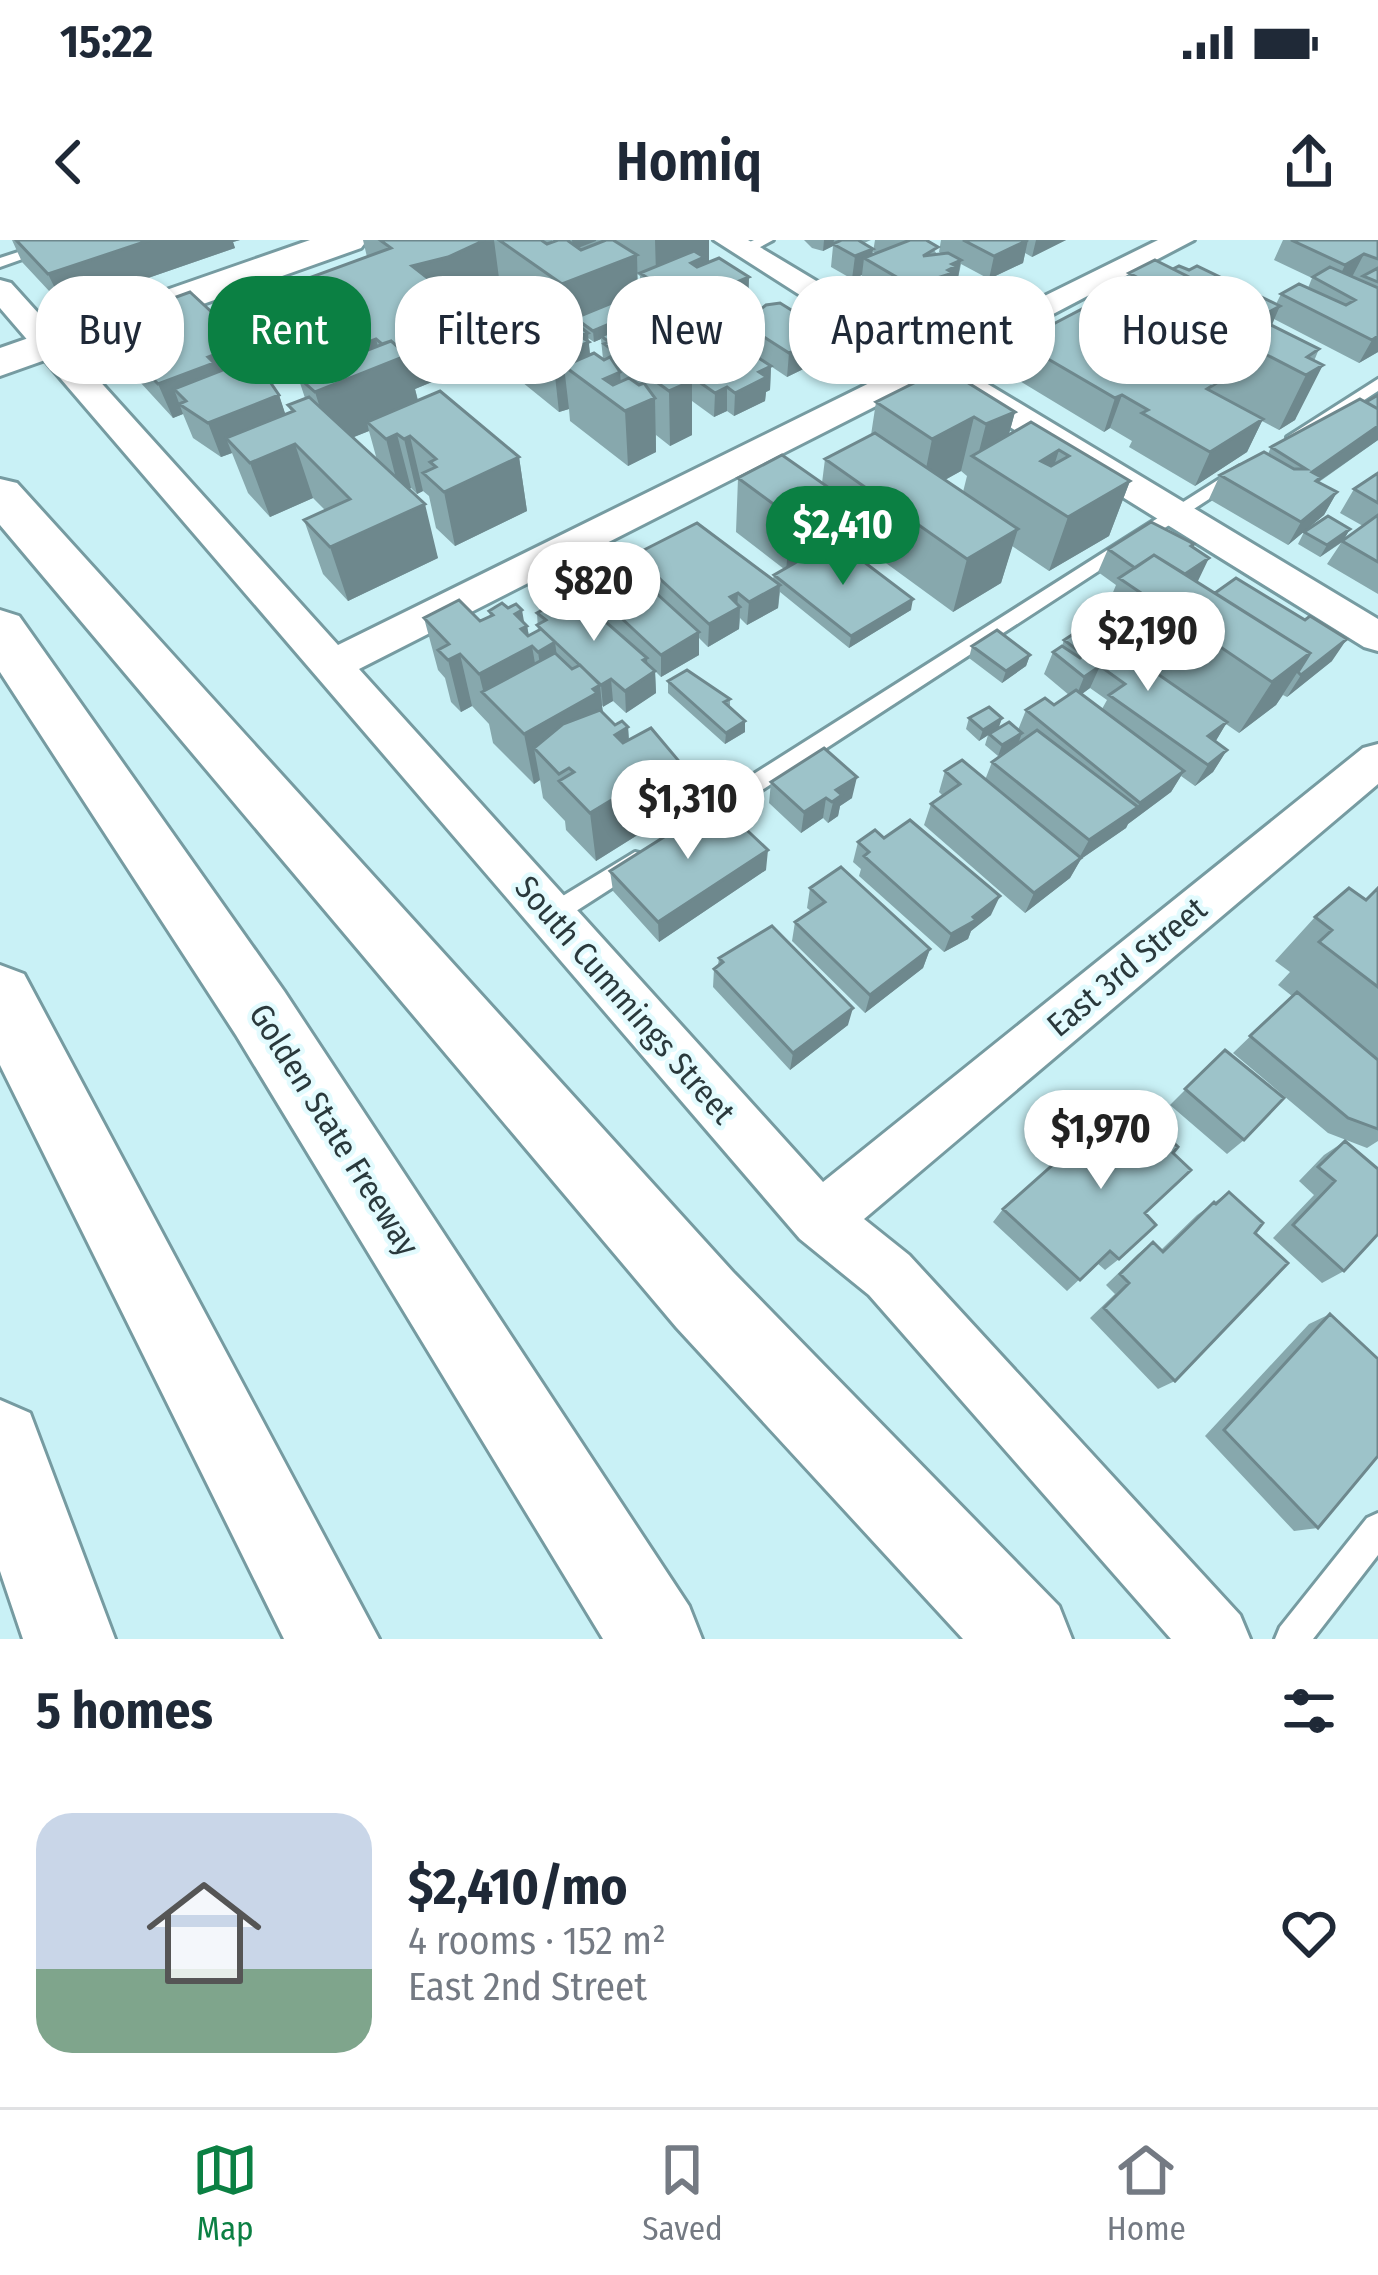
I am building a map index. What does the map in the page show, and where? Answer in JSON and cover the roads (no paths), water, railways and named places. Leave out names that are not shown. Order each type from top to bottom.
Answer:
[{"type":"main road","points":[[184,298],[346,240]]},
{"type":"main road","points":[[0,363],[36,351]]},
{"type":"main road","points":[[0,494],[705,1300],[1026,1639]]},
{"type":"main road","name":"Golden State Freeway","points":[[0,629],[260,1012],[656,1639]]},
{"type":"main road","points":[[0,995],[333,1639]]},
{"type":"main road","points":[[0,1443],[69,1639]]},
{"type":"street","points":[[1055,301],[1180,240]]},
{"type":"street","points":[[746,243],[796,276]]},
{"type":"street","name":"South Cummings Street","points":[[0,289],[36,331]]},
{"type":"street","name":"South Cummings Street","points":[[83,384],[820,1220],[889,1275],[1216,1639]]},
{"type":"street","points":[[331,665],[886,384]]},
{"type":"street","points":[[962,384],[1378,637]]},
{"type":"street","name":"East 3rd Street","points":[[820,1220],[1378,760]]},
{"type":"lane","points":[[0,263],[69,240]]},
{"type":"lane","points":[[672,837],[1378,384]]},
{"type":"lane","points":[[551,915],[651,850]]},
{"type":"lane","points":[[1292,1639],[1378,1529]]}]
